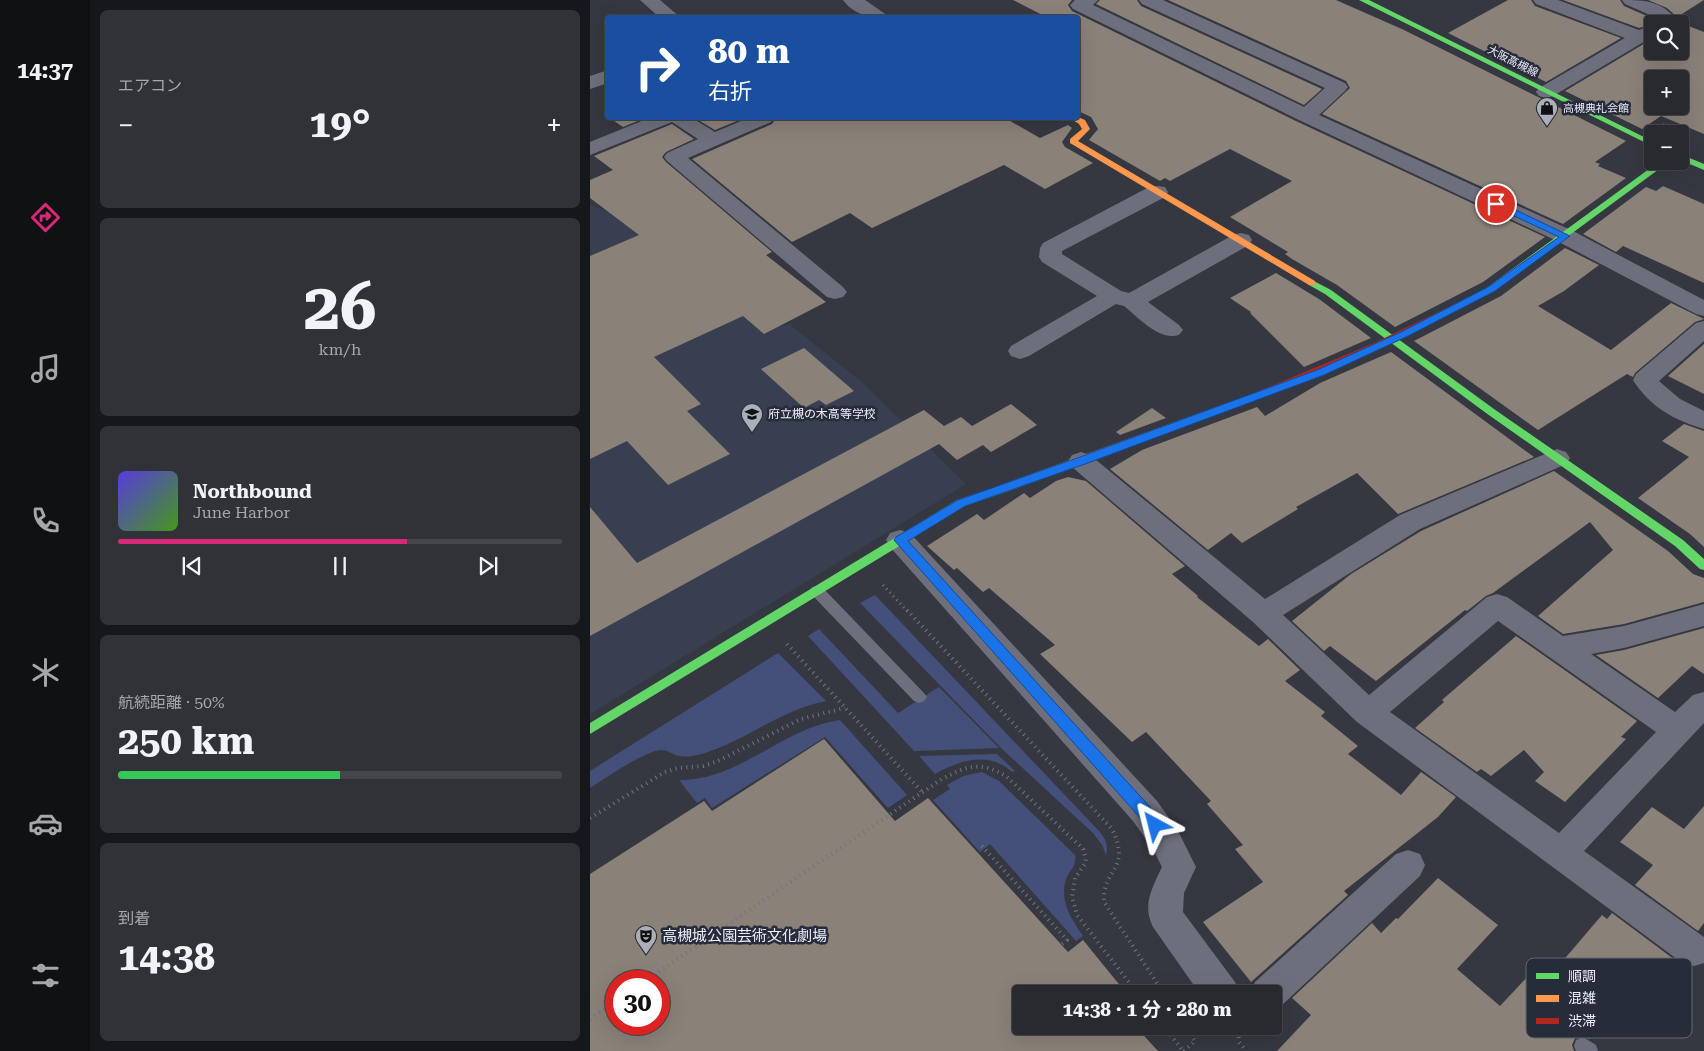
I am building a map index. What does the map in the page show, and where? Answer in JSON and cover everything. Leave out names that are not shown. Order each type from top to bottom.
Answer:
[{"type":"street","points":[[649,0],[668,15]]},
{"type":"street","points":[[852,0],[877,15]]},
{"type":"street","points":[[1089,0],[1079,5],[1306,116],[1565,236],[1704,309]]},
{"type":"street","points":[[1148,0],[1338,87],[1306,116]]},
{"type":"street","name":"大阪高槻線","points":[[1363,0],[1644,140]]},
{"type":"street","points":[[1542,0],[1644,33]]},
{"type":"street","points":[[1638,1],[1664,15]]},
{"type":"street","points":[[1546,92],[1644,35]]},
{"type":"street","points":[[590,149],[660,120]]},
{"type":"street","points":[[682,120],[713,140]]},
{"type":"street","points":[[759,120],[674,157],[834,292]]},
{"type":"street","points":[[1078,120],[1082,122],[1086,129],[1073,141],[1328,292],[1557,458],[1679,543],[1704,566]]},
{"type":"street","points":[[1689,161],[1704,167]]},
{"type":"street","points":[[590,729],[962,503],[1320,372],[1392,340],[1492,289],[1654,170]]},
{"type":"street","points":[[1157,192],[1051,248],[1050,257],[1122,298],[1172,330]]},
{"type":"street","points":[[1020,351],[1122,298],[1241,240]]},
{"type":"street","points":[[1704,328],[1645,380],[1652,391],[1679,412],[1704,420]]},
{"type":"street","points":[[1263,614],[1410,522],[1557,458]]},
{"type":"street","points":[[1081,461],[1263,614],[1368,713],[1694,950]]},
{"type":"street","points":[[900,540],[1145,811],[1165,839],[1179,867],[1167,893],[1165,916],[1215,985]]},
{"type":"street","points":[[1368,713],[1497,605],[1676,730]]},
{"type":"street","points":[[1560,648],[1624,638],[1704,615]]},
{"type":"street","points":[[1560,854],[1676,730],[1704,704]]},
{"type":"street","points":[[1278,985],[1408,865]]},
{"type":"lane","points":[[817,591],[919,698]]},
{"type":"path","points":[[880,582],[1112,829],[1119,844],[1120,860],[1113,875],[1104,886],[1102,897],[1158,985]]},
{"type":"path","points":[[784,642],[922,792]]},
{"type":"path","points":[[590,818],[665,772],[678,768],[703,766],[718,761],[801,718],[845,708]]},
{"type":"path","points":[[661,970],[922,792],[958,770],[973,766],[988,767],[1006,776],[1083,848],[1086,859],[1085,864],[1076,878],[1072,896],[1077,915],[1131,985]]},
{"type":"path","points":[[982,846],[1067,940],[1061,944]]},
{"type":"path","points":[[590,1019],[605,1009]]},
{"type":"path","points":[[1171,1035],[1184,1051],[1195,1041],[1191,1035]]},
{"type":"path","points":[[1239,1035],[1239,1042],[1246,1051]]},
{"type":"shaded area","name":"府立槻の木高等学校","points":[[590,205],[653,227],[687,249],[781,327],[789,324],[862,382],[966,484],[590,714]]},
{"type":"shaded area","points":[[875,595],[1099,831],[1106,842],[1106,855],[1102,845],[1093,833],[1001,748],[860,603]]},
{"type":"shaded area","points":[[819,629],[898,713],[939,687],[999,748],[914,751],[808,636]]},
{"type":"shaded area","points":[[778,653],[826,701],[796,710],[741,738],[701,754],[684,756],[661,750],[645,755],[590,788],[590,771]]},
{"type":"shaded area","points":[[840,720],[907,795],[888,808],[825,737],[712,808],[705,798],[697,803],[679,780],[701,778],[721,772],[741,764],[799,733],[819,725]]},
{"type":"shaded area","points":[[997,754],[1015,771],[1012,772],[994,761],[974,760],[954,765],[935,774],[919,756]]},
{"type":"shaded area","points":[[982,772],[999,781],[1075,855],[1074,864],[1067,877],[1064,893],[1070,916],[1083,936],[1076,941],[990,844],[980,852],[933,800],[950,789],[947,785],[963,776]]},
{"type":"building","points":[[1013,0],[1072,0],[1068,5],[1072,11],[1298,122],[1545,237],[1483,282],[1395,327],[1337,285],[1285,254],[1288,252],[1230,217],[1292,181],[1230,149],[1170,181],[1165,178],[1160,181],[1089,140],[1098,129],[1091,117],[1080,112],[1080,15],[1042,15]]},
{"type":"building","points":[[1100,0],[1137,0],[1141,6],[1322,89],[1304,105],[1096,4]]},
{"type":"building","points":[[1168,0],[1336,0],[1404,30],[1626,141],[1595,162],[1600,164],[1598,166],[1626,178],[1563,224],[1322,114],[1350,88],[1346,81]]},
{"type":"building","points":[[1508,0],[1531,0],[1535,6],[1621,38],[1546,82],[1448,33]]},
{"type":"building","points":[[1563,0],[1620,0],[1624,6],[1645,15],[1644,27],[1639,28]]},
{"type":"building","points":[[1648,0],[1704,0],[1680,15],[1675,15],[1667,8]]},
{"type":"building","points":[[1689,26],[1704,32],[1704,134],[1689,128],[1689,125],[1682,125],[1661,116],[1648,125],[1644,125],[1642,129],[1565,91],[1644,44],[1644,60],[1689,60]]},
{"type":"building","points":[[613,120],[640,120],[623,127]]},
{"type":"building","points":[[698,120],[739,120],[715,130]]},
{"type":"building","points":[[775,120],[1008,120],[1040,138],[1068,125],[1072,128],[1062,142],[1065,147],[1093,163],[1045,189],[1004,165],[872,228],[850,213],[792,242],[692,159],[772,124]]},
{"type":"building","points":[[672,124],[694,139],[666,152],[662,157],[666,162],[772,252],[766,255],[826,302],[764,334],[743,316],[654,357],[701,404],[687,411],[730,454],[668,485],[627,441],[590,459],[590,256],[639,235],[590,198],[590,180],[613,170],[594,156]]},
{"type":"building","points":[[1663,186],[1704,204],[1704,283],[1623,246],[1616,252],[1583,234],[1646,187],[1656,191]]},
{"type":"building","points":[[1565,248],[1599,265],[1564,291],[1538,306],[1611,350],[1671,303],[1704,319],[1695,322],[1635,373],[1633,377],[1627,374],[1538,430],[1414,341],[1501,296]]},
{"type":"building","points":[[1276,273],[1319,299],[1371,338],[1304,367],[1251,312],[1230,298]]},
{"type":"building","points":[[1704,344],[1704,394],[1668,376]]},
{"type":"building","points":[[804,348],[854,391],[826,405],[819,400],[804,408],[761,369]]},
{"type":"building","points":[[1391,352],[1534,457],[1398,514],[1357,473],[1296,507],[1298,509],[1242,543],[1231,533],[1208,550],[1110,469],[1142,450],[1257,407],[1265,416],[1320,383]]},
{"type":"building","points":[[1011,404],[1037,425],[991,452],[983,445],[957,460],[939,444],[590,636],[590,507],[637,563],[924,410],[944,426],[961,417],[972,426]]},
{"type":"building","points":[[1152,408],[1166,418],[1120,435],[1116,432]]},
{"type":"building","points":[[1684,424],[1704,431],[1704,547],[1690,534],[1638,498],[1689,457],[1662,441]]},
{"type":"building","points":[[1554,471],[1668,551],[1693,574],[1704,578],[1704,602],[1624,624],[1563,634],[1538,616],[1613,550],[1590,522],[1493,593],[1486,596],[1467,611],[1465,610],[1376,681],[1330,646],[1324,651],[1292,621],[1351,574],[1421,531]]},
{"type":"building","points":[[1068,477],[1086,481],[1185,566],[1172,574],[1197,597],[1259,646],[1268,639],[1300,670],[1285,681],[1325,712],[1321,716],[1358,746],[1348,754],[1401,795],[1421,772],[1456,797],[1438,817],[1344,891],[1348,895],[1251,982],[1203,922],[1263,882],[1235,849],[1243,845],[1207,804],[1211,801],[1146,732],[1132,742],[1040,654],[1055,645],[989,588],[983,592],[957,568],[954,570],[927,546],[977,514],[984,520],[1024,493],[1030,498],[1056,481]]},
{"type":"building","points":[[1704,628],[1704,674],[1692,666],[1658,698],[1596,655],[1624,650]]},
{"type":"building","points":[[1516,636],[1637,721],[1621,737],[1626,739],[1565,802],[1535,781],[1544,772],[1524,750],[1491,776],[1481,769],[1477,772],[1415,728],[1444,702],[1442,700]]},
{"type":"building","points":[[824,739],[895,821],[928,798],[1068,952],[1083,940],[1120,985],[1012,985],[1012,1035],[1143,1035],[1158,1051],[590,1051],[590,874],[704,801],[712,811]]},
{"type":"building","points":[[1704,806],[1704,923],[1698,931],[1635,885],[1653,865],[1620,842],[1652,807],[1684,829]]},
{"type":"building","points":[[1438,878],[1498,925],[1457,969],[1500,1006],[1526,978],[1526,1038],[1575,1038],[1572,1045],[1574,1051],[1277,1051],[1311,1015],[1292,998],[1372,923],[1381,933],[1396,918],[1398,919]]},
{"type":"building","points":[[1612,913],[1672,958],[1565,958],[1602,915],[1607,919]]},
{"type":"traffic: fast","points":[[1363,0],[1644,140]]},
{"type":"traffic: fast","points":[[1689,161],[1704,167]]},
{"type":"traffic: fast","points":[[1488,291],[1654,170]]},
{"type":"traffic: fast","points":[[1312,283],[1328,292],[1490,411],[1679,543],[1704,566]]},
{"type":"traffic: fast","points":[[590,729],[961,503],[1005,488]]},
{"type":"traffic: slow","points":[[1078,120],[1082,122],[1086,129],[1073,141],[1312,283]]},
{"type":"traffic: slow","points":[[1005,488],[1263,393]]},
{"type":"traffic: jam","points":[[1263,393],[1377,345],[1488,291]]},
{"type":"place","name":"高槻典礼会館","points":[[1547,127]]},
{"type":"place","name":"府立槻の木高等学校","points":[[752,433]]},
{"type":"place","name":"高槻城公園芸術文化劇場","points":[[646,955]]},
{"type":"route","points":[[1155,825],[1145,811],[900,540],[962,503],[1320,372],[1405,334],[1492,289],[1565,236],[1496,204]]}]
